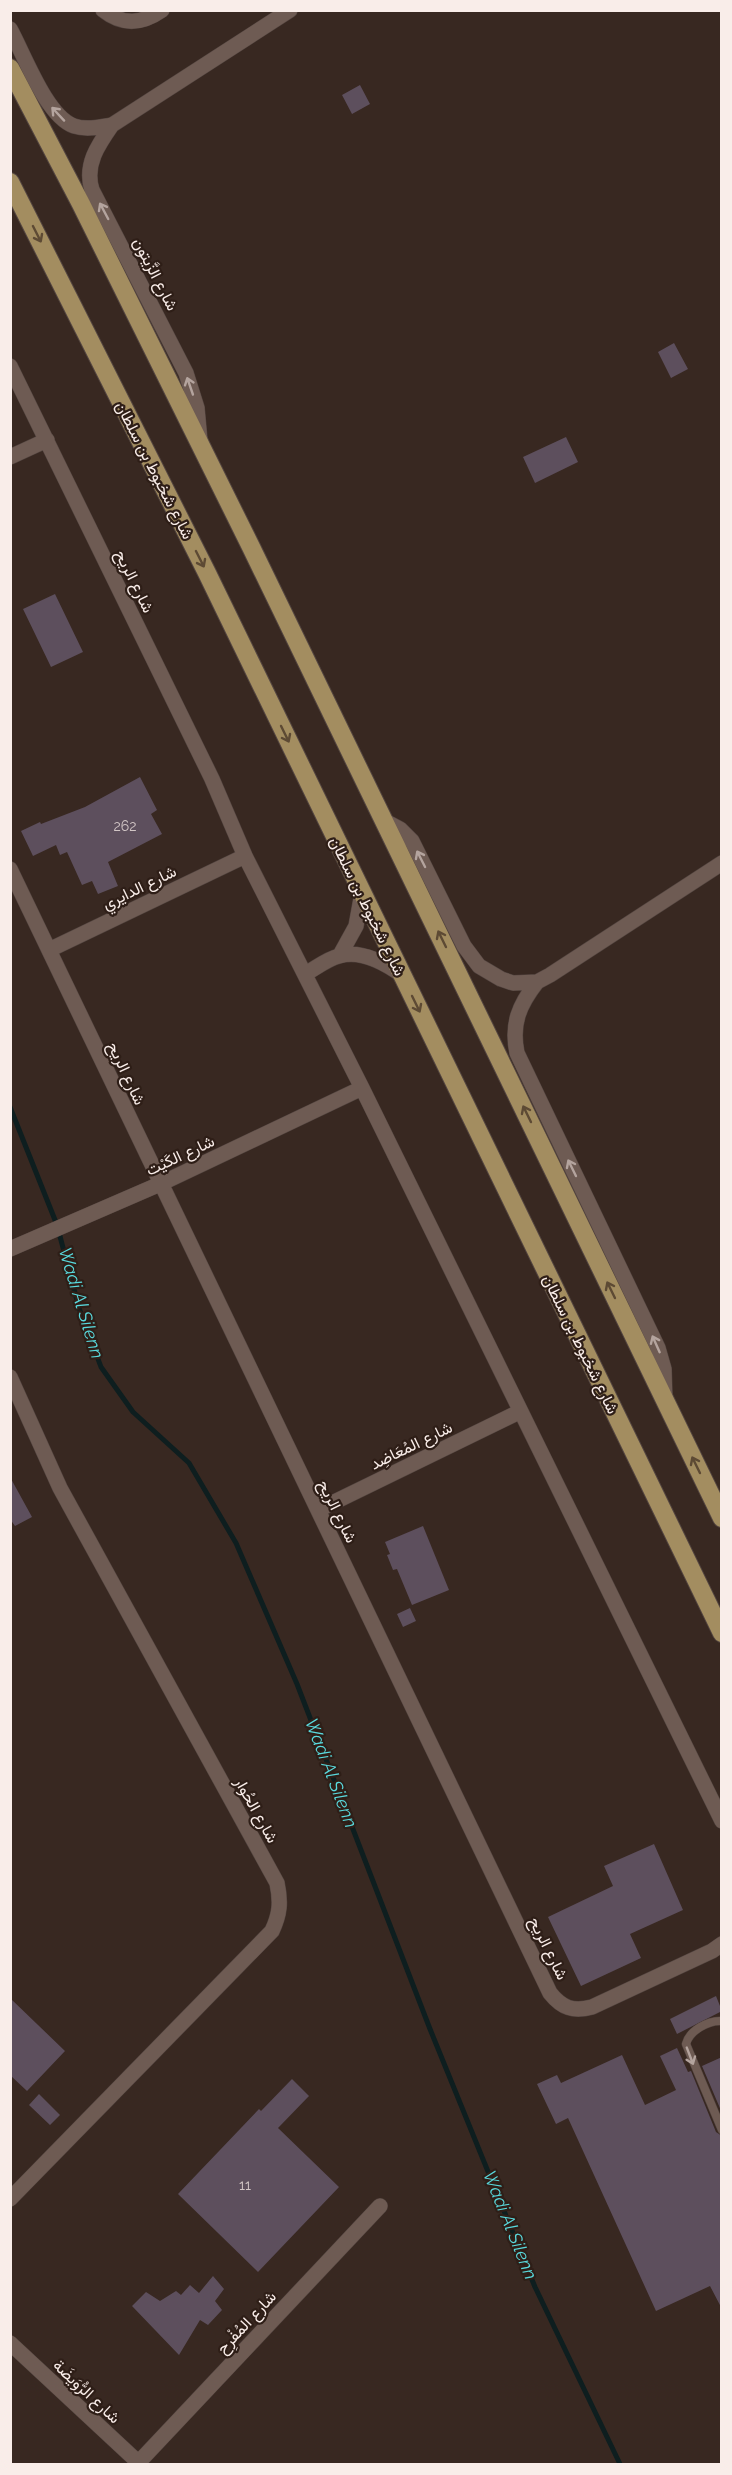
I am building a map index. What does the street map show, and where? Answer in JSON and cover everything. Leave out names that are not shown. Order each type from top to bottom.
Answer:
[{"type":"main road","points":[[10,68],[81,204],[200,444],[722,1518]]},
{"type":"main road","name":"شارع شخبوط بن سلطان","points":[[10,182],[207,573],[722,1633]]},
{"type":"street","points":[[103,10],[123,21],[136,22],[148,19],[162,10]]},
{"type":"street","name":"شارع الزَّيتون","points":[[200,444],[197,408],[186,373],[90,183],[91,160],[112,125],[290,10]]},
{"type":"street","name":"شارع الزَّيتون","points":[[10,29],[57,115],[75,126],[86,128],[112,125]]},
{"type":"street","name":"شارع الريح","points":[[10,366],[212,779],[245,856],[722,1821]]},
{"type":"street","points":[[10,457],[47,440]]},
{"type":"street","points":[[385,821],[400,829],[412,841],[464,946],[479,966],[490,974],[507,981],[537,982]]},
{"type":"street","name":"شارع الدايري","points":[[49,950],[245,856]]},
{"type":"street","points":[[665,1401],[664,1369],[658,1348],[517,1053],[514,1039],[518,1010],[537,982],[722,863]]},
{"type":"street","name":"شارع الريح","points":[[10,869],[550,1993],[558,2003],[568,2009],[580,2010],[592,2007],[712,1951],[722,1944]]},
{"type":"street","points":[[340,955],[356,926],[362,893]]},
{"type":"street","points":[[305,974],[340,955],[357,955],[373,958],[402,975]]},
{"type":"street","name":"شارع الكَيْت","points":[[10,1249],[160,1184],[362,1089]]},
{"type":"street","name":"شارع الحُوار","points":[[10,1377],[60,1488],[277,1883],[281,1900],[279,1916],[272,1931],[10,2199]]},
{"type":"street","name":"شارع المُعَاضِد","points":[[318,1510],[519,1412]]},
{"type":"street","name":"شارع المُفْرِح","points":[[139,2464],[380,2206]]},
{"type":"street","name":"شارع الرُّوَيضَة","points":[[10,2343],[139,2464]]},
{"type":"lane","points":[[721,2020],[692,2032],[686,2044],[722,2130]]},
{"type":"building","points":[[360,85],[370,104],[352,114],[342,95]]},
{"type":"building","points":[[674,343],[688,369],[671,378],[658,352]]},
{"type":"building","points":[[566,437],[578,462],[535,483],[523,457]]},
{"type":"building","points":[[55,594],[83,652],[51,667],[23,609]]},
{"type":"building","points":[[140,777],[157,810],[151,814],[162,834],[108,862],[118,886],[98,894],[92,881],[82,885],[67,852],[60,855],[56,845],[33,856],[21,831],[85,807]]},
{"type":"building","points":[[10,1477],[32,1517],[15,1526],[10,1519]]},
{"type":"building","points":[[423,1526],[449,1590],[412,1605],[397,1569],[393,1570],[385,1542]]},
{"type":"building","points":[[410,1608],[416,1621],[403,1627],[397,1614]]},
{"type":"building","points":[[654,1844],[683,1910],[630,1934],[641,1958],[581,1986],[548,1917],[613,1886],[604,1866]]},
{"type":"building","points":[[716,1996],[722,2011],[677,2034],[670,2019]]},
{"type":"building","points":[[10,1998],[65,2051],[27,2091],[10,2075]]},
{"type":"building","points":[[677,2048],[688,2072],[691,2071],[716,2132],[722,2136],[722,2309],[710,2286],[656,2311],[568,2118],[556,2124],[537,2084],[557,2075],[561,2083],[622,2055],[645,2105],[676,2090],[660,2056]]},
{"type":"building","points":[[722,2057],[722,2113],[702,2066]]},
{"type":"building","points":[[292,2079],[309,2096],[278,2128],[339,2187],[258,2272],[178,2194],[259,2109],[261,2111]]},
{"type":"building","points":[[39,2094],[60,2115],[50,2125],[29,2105]]},
{"type":"building","points":[[213,2276],[224,2289],[215,2301],[222,2310],[208,2325],[200,2320],[179,2355],[132,2306],[146,2292],[160,2301],[176,2291],[181,2295],[190,2285],[199,2293]]},
{"type":"waterway","name":"Wadi Al Silenn","points":[[10,1107],[57,1225],[79,1308],[101,1367],[133,1412],[189,1463],[236,1543],[297,1684],[430,2029],[535,2287],[620,2464]]}]
